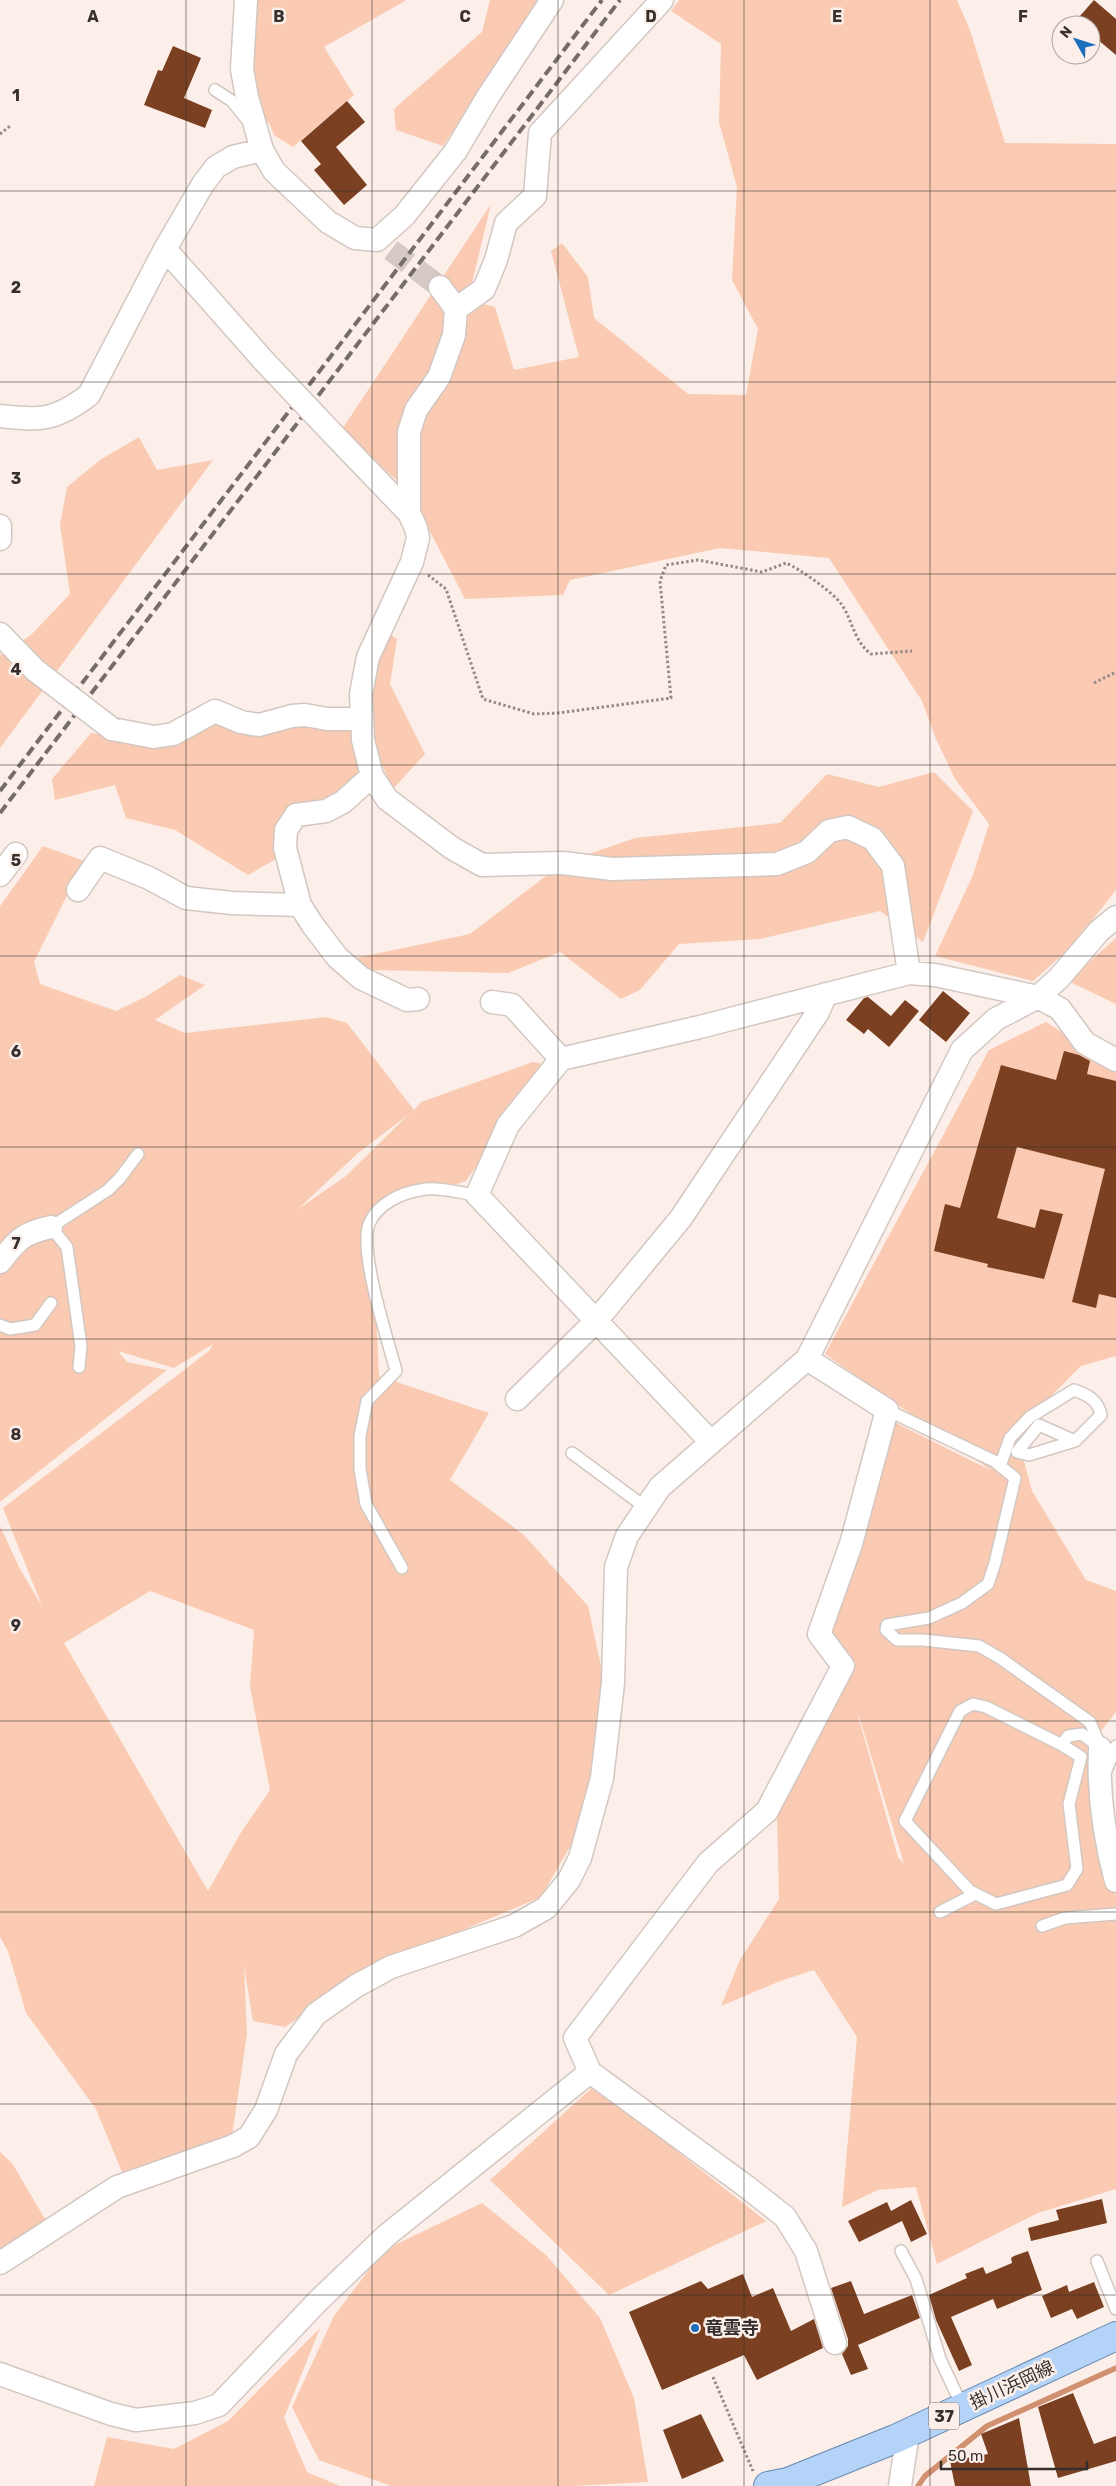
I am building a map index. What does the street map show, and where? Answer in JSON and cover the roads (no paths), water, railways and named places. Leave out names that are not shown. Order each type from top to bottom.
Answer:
[{"type":"main road","name":"掛川浜岡線","points":[[762,2482],[788,2482],[908,2433],[1116,2336]]},
{"type":"street","points":[[246,0],[242,69],[247,97],[261,142],[274,171],[328,222],[354,238],[384,245],[404,216],[455,152],[488,95],[552,0]]},
{"type":"street","points":[[456,309],[484,290],[496,260],[506,223],[535,196],[540,132],[662,0]]},
{"type":"street","points":[[1,420],[48,418],[68,411],[89,395],[165,248],[203,184],[216,167],[261,142]]},
{"type":"street","points":[[165,248],[264,361],[409,513],[416,528],[418,538],[412,562],[368,657],[360,694],[363,740],[372,776],[387,799],[452,848],[482,864],[563,863],[612,869],[777,864],[807,852],[829,831],[848,827],[873,839],[893,866],[909,973]]},
{"type":"street","points":[[409,513],[410,432],[416,410],[439,377],[454,335],[456,309],[440,287]]},
{"type":"street","points":[[0,526],[0,539]]},
{"type":"street","points":[[0,634],[35,670],[112,730],[154,737],[173,734],[215,711],[241,722],[259,725],[292,716],[305,715],[327,719],[362,719]]},
{"type":"street","points":[[372,776],[343,802],[326,812],[296,815],[286,830],[285,848],[300,904],[337,957],[361,978],[407,1000],[418,999]]},
{"type":"street","points":[[0,875],[16,854]]},
{"type":"street","points":[[78,890],[100,858],[149,878],[186,898],[232,903],[300,904]]},
{"type":"street","points":[[0,2263],[117,2187],[233,2146],[249,2138],[266,2110],[286,2054],[316,2014],[356,1986],[391,1967],[514,1926],[546,1908],[569,1880],[580,1858],[602,1778],[613,1683],[616,1568],[627,1536],[660,1487],[710,1441],[807,1359],[962,1050],[996,1019],[1038,997],[1059,978],[1099,931],[1116,917]]},
{"type":"street","points":[[710,1441],[477,1195],[508,1125],[561,1059],[700,1027],[909,973],[935,975],[1038,997],[1060,1010],[1085,1043],[1116,1060]]},
{"type":"street","points":[[517,1399],[596,1321],[681,1218],[818,1012],[826,994]]},
{"type":"street","points":[[492,1002],[512,1005],[561,1059]]},
{"type":"street","points":[[0,1262],[13,1244],[29,1232],[51,1227]]},
{"type":"street","points":[[807,1359],[887,1410],[851,1544],[819,1634],[843,1666],[766,1811],[708,1863],[575,2038],[590,2072],[785,2217],[806,2251],[835,2343]]},
{"type":"street","points":[[1108,1747],[1100,1786],[1110,1816],[1106,1843],[1116,1881]]},
{"type":"street","points":[[0,2374],[111,2414],[136,2420],[195,2413],[219,2405],[318,2301],[387,2235],[590,2072]]},
{"type":"street","points":[[900,2486],[908,2433]]},
{"type":"lane","points":[[215,90],[232,101],[261,142]]},
{"type":"lane","points":[[80,1367],[79,1328],[67,1247],[51,1227],[108,1190],[120,1178],[138,1154]]},
{"type":"lane","points":[[402,1568],[366,1504],[360,1469],[360,1436],[367,1401],[396,1371],[365,1242],[369,1222],[393,1198],[421,1189],[477,1195]]},
{"type":"lane","points":[[0,1325],[10,1328],[35,1325],[51,1303]]},
{"type":"lane","points":[[1000,1466],[1010,1438],[1074,1390],[1088,1395],[1099,1405],[1101,1415],[1075,1441],[1029,1455],[1017,1452],[1034,1421]]},
{"type":"lane","points":[[887,1410],[1000,1466],[1015,1478],[996,1563],[988,1584],[962,1602],[929,1618],[887,1625],[886,1630],[897,1640],[923,1640],[979,1646],[1090,1722],[1108,1747]]},
{"type":"lane","points":[[1034,1421],[1075,1441]]},
{"type":"lane","points":[[572,1453],[645,1507]]},
{"type":"lane","points":[[973,1704],[986,1707],[1062,1745],[1081,1757],[1069,1804],[1077,1870],[1067,1885],[996,1904],[970,1892],[906,1822],[960,1711],[973,1704]]},
{"type":"lane","points":[[1062,1745],[1068,1736],[1082,1734],[1108,1747]]},
{"type":"lane","points":[[940,1912],[975,1894]]},
{"type":"lane","points":[[1042,1926],[1065,1918],[1116,1914]]},
{"type":"lane","points":[[901,2251],[916,2279],[940,2359],[963,2408]]},
{"type":"lane","points":[[1097,2261],[1116,2309]]},
{"type":"waterway","points":[[918,2486],[925,2476],[987,2426],[1116,2368]]},
{"type":"tunnel","points":[[391,250],[440,287]]},
{"type":"railway","points":[[0,791],[602,0]]},
{"type":"railway","points":[[0,813],[620,0]]},
{"type":"place","name":"竜雲寺","points":[[695,2328]]}]
